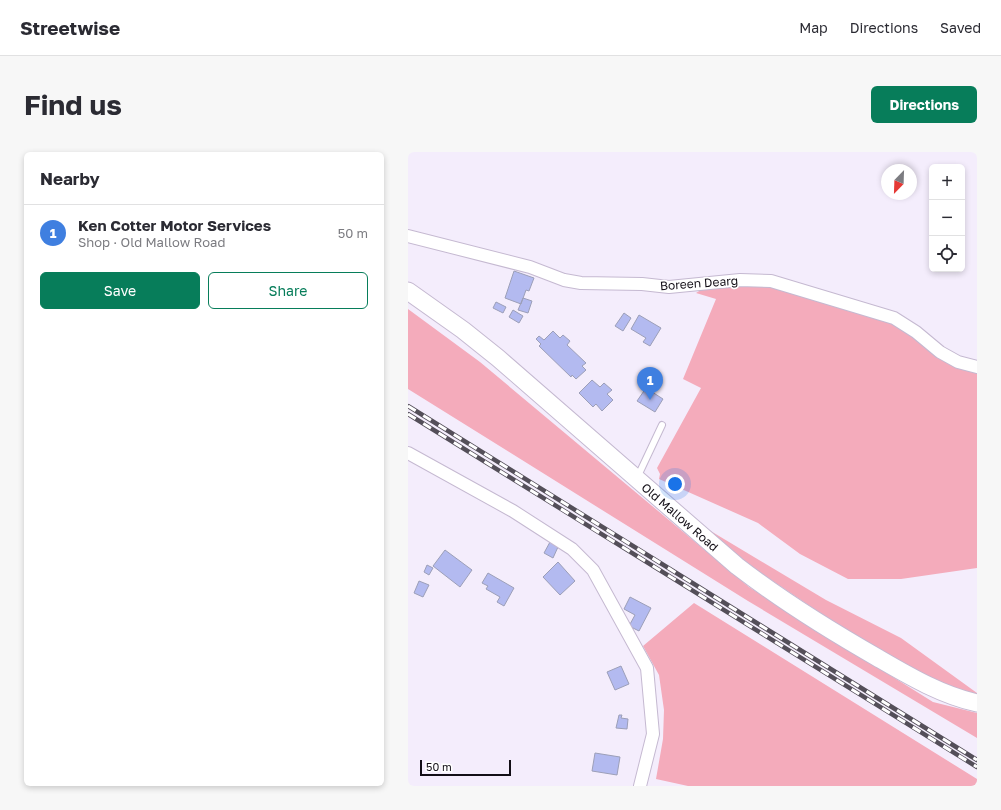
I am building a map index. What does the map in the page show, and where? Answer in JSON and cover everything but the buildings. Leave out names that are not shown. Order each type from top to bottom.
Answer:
[{"type":"street","name":"Boreen Dearg","points":[[408,236],[530,267],[564,280],[669,287],[740,280],[770,281],[894,318],[916,332],[940,352],[958,362],[977,367]]},
{"type":"street","name":"Old Mallow Road","points":[[408,291],[463,330],[498,358],[737,566],[786,602],[923,684],[949,695],[977,703]]},
{"type":"street","points":[[408,453],[513,511],[572,549],[593,570],[647,668],[653,734],[640,786]]},
{"type":"lane","points":[[636,479],[662,425]]},
{"type":"shaded area","points":[[770,284],[879,318],[907,331],[977,371],[977,568],[901,579],[848,579],[800,554],[758,523],[659,479],[660,474],[657,468],[701,388],[683,379],[716,299],[696,293],[704,288]]},
{"type":"shaded area","points":[[408,309],[480,362],[749,587],[933,702],[977,713],[977,738],[748,601],[408,389]]},
{"type":"shaded area","points":[[704,527],[826,600],[901,638],[977,693],[977,695],[947,688],[841,627],[761,573],[710,535]]},
{"type":"shaded area","points":[[694,603],[977,779],[977,786],[688,786],[656,779],[663,739],[664,710],[659,675],[643,646]]},
{"type":"railway","points":[[408,406],[977,760]]},
{"type":"railway","points":[[408,414],[977,767]]},
{"type":"place","name":"Ken Cotter Motor Services","points":[[650,400]]}]
